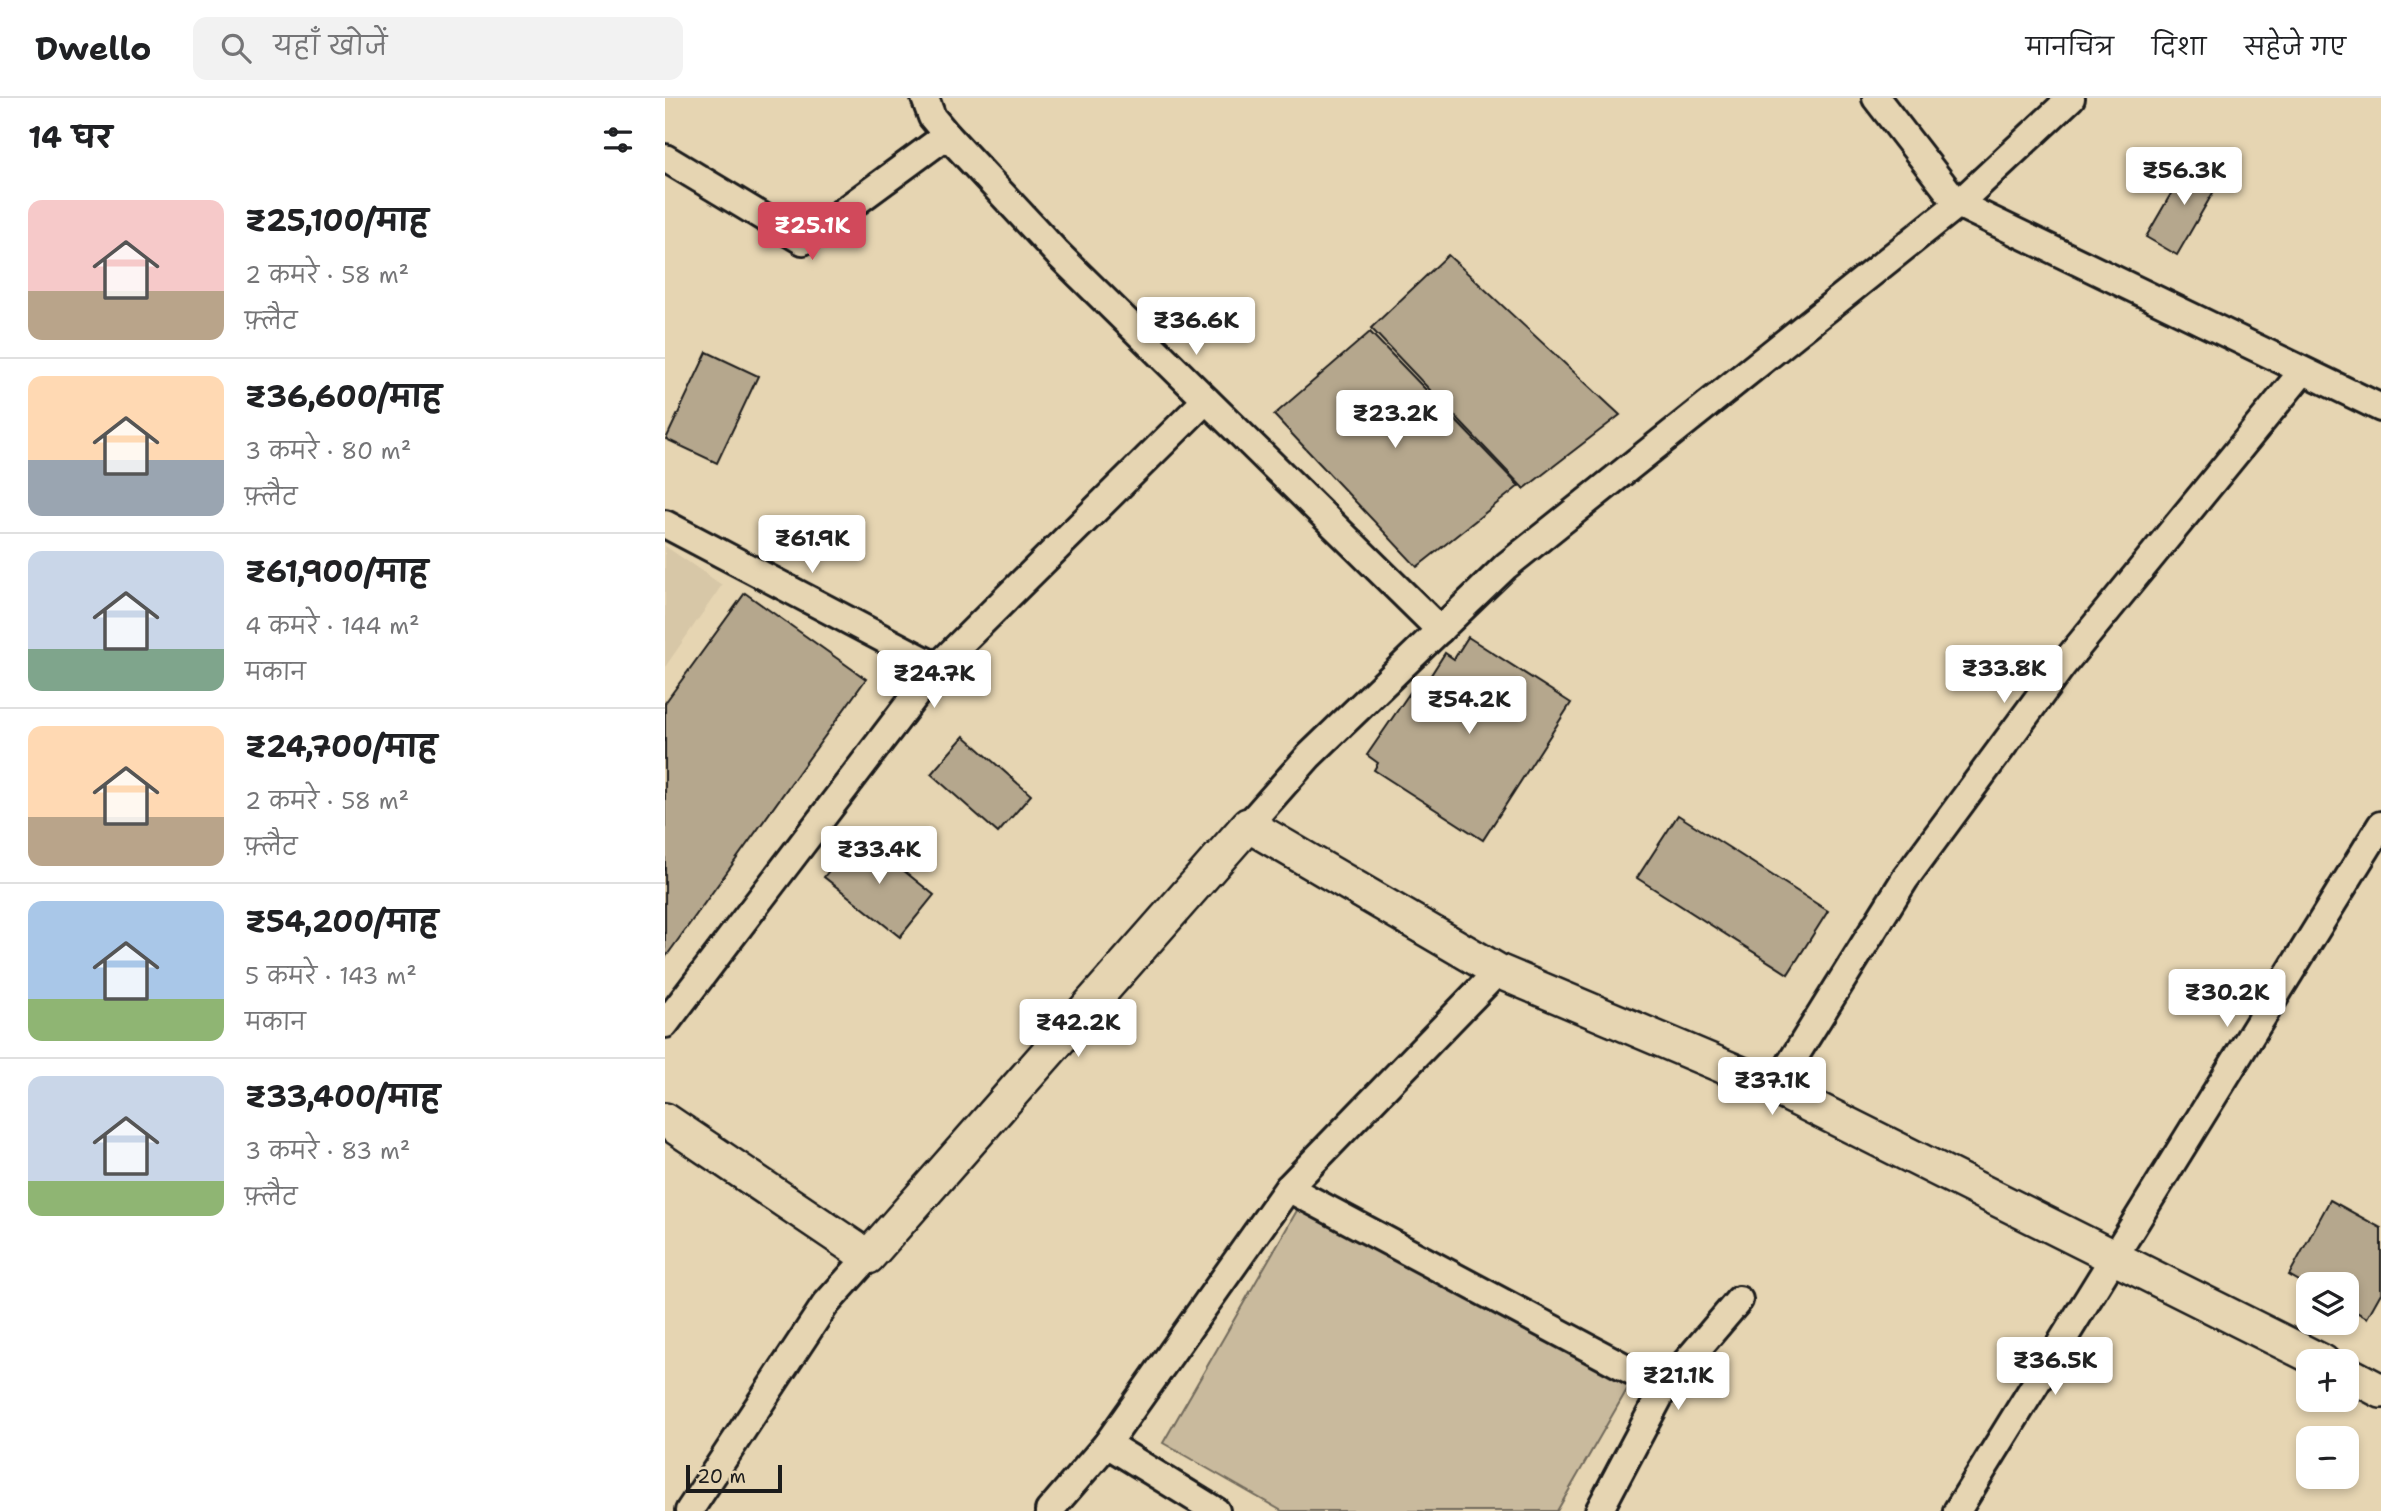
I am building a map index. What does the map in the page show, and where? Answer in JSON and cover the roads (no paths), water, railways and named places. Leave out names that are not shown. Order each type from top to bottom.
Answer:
[{"type":"street","points":[[925,98],[932,117],[947,135],[1058,254],[1440,630]]},
{"type":"street","points":[[1876,98],[1958,204],[2381,408]]},
{"type":"street","points":[[689,1511],[825,1305],[1309,756],[1506,566],[1958,204],[2071,98]]},
{"type":"street","points":[[665,158],[803,241],[947,135]]},
{"type":"street","points":[[1775,1088],[1905,879],[1930,845],[2062,666],[2303,371]]},
{"type":"street","points":[[665,1024],[937,667],[1206,400]]},
{"type":"street","points":[[665,524],[937,667]]},
{"type":"street","points":[[1248,825],[1498,971],[1775,1088],[2297,1349]]},
{"type":"street","points":[[1957,1511],[2381,825]]},
{"type":"street","points":[[1049,1511],[1107,1444],[1288,1188],[1498,971]]},
{"type":"street","points":[[665,1120],[868,1257]]},
{"type":"street","points":[[1288,1188],[1664,1388]]},
{"type":"street","points":[[1599,1511],[1664,1388],[1739,1300]]},
{"type":"street","points":[[2359,1380],[2381,1391]]},
{"type":"street","points":[[1107,1444],[1216,1511]]}]
